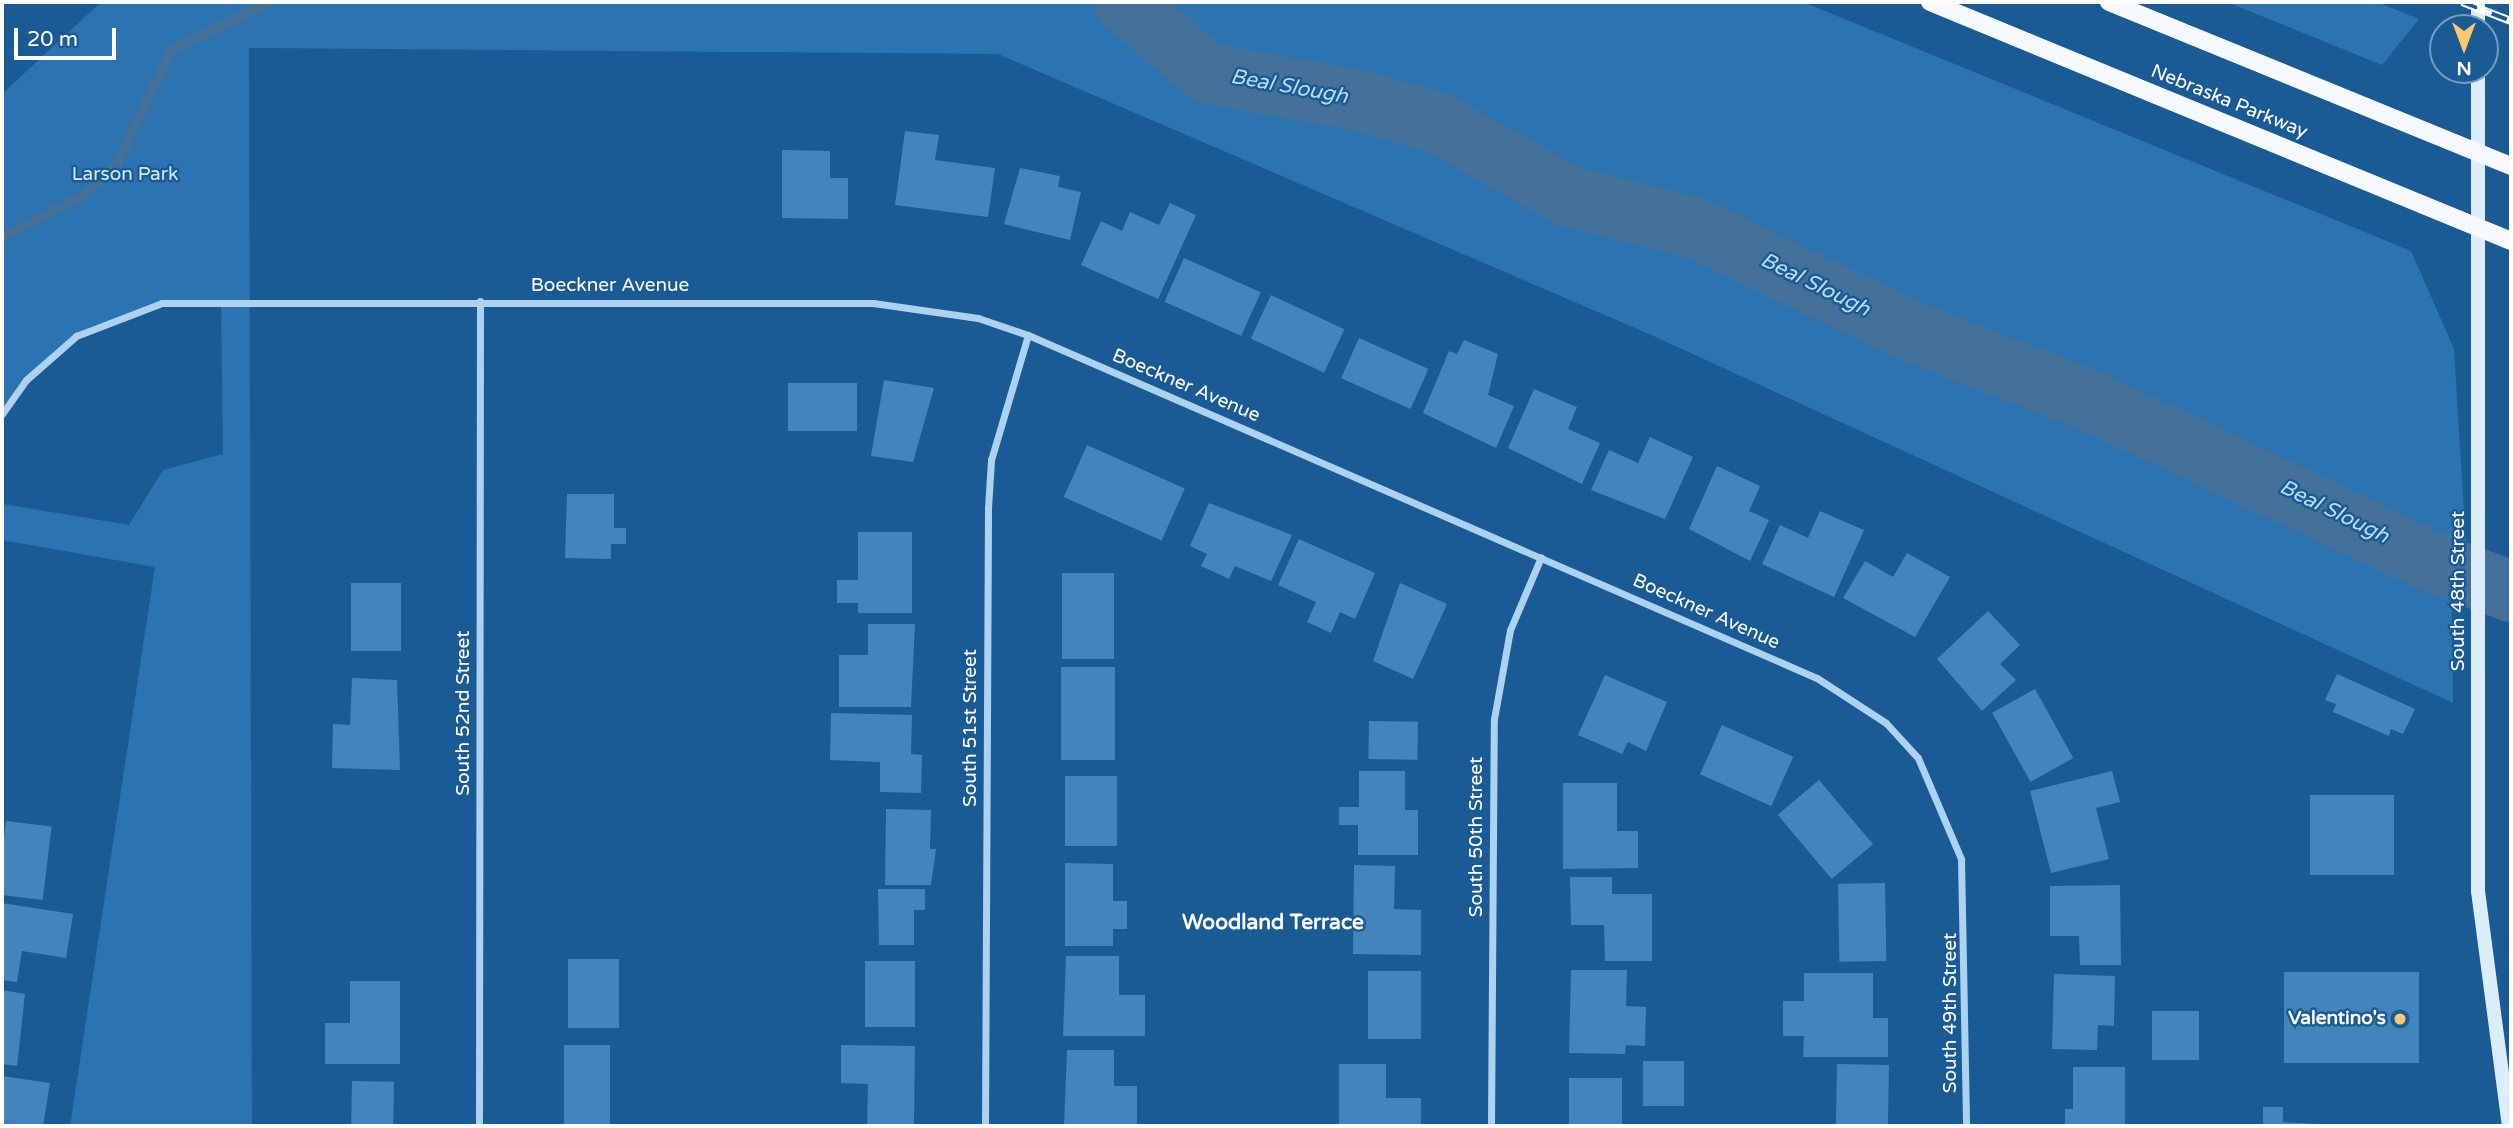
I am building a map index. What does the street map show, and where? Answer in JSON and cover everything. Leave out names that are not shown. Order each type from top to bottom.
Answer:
[{"type":"main road","name":"Nebraska Parkway","points":[[1930,2],[2511,241]]},
{"type":"main road","points":[[2109,2],[2511,166]]},
{"type":"main road","name":"South 48th Street","points":[[2478,84],[2478,891],[2510,1104],[2509,1126]]},
{"type":"street","name":"Boeckner Avenue","points":[[2,414],[44,361],[90,327],[150,305],[222,300],[480,300],[919,306],[1028,335],[1817,678],[1886,723],[1918,758],[1938,795],[1961,859],[1967,900]]},
{"type":"street","name":"South 52nd Street","points":[[479,1126],[480,300]]},
{"type":"street","name":"South 51st Street","points":[[985,1126],[988,508],[994,448],[1028,335]]},
{"type":"street","name":"South 50th Street","points":[[1491,1126],[1493,719],[1510,630],[1541,557]]},
{"type":"street","name":"South 49th Street","points":[[1966,1126],[1967,900]]},
{"type":"green space","name":"Larson Park","points":[[101,2],[1803,2],[2411,251],[2454,349],[2466,543],[2451,537],[2453,703],[1649,334],[998,54],[249,48],[252,1126],[70,1126],[155,567],[2,540],[2,504],[129,525],[163,470],[223,454],[221,300],[150,305],[90,327],[55,350],[2,414],[2,94]]},
{"type":"green space","points":[[2227,2],[2377,2],[2419,19],[2382,65]]},
{"type":"building","points":[[905,131],[939,135],[935,160],[995,168],[988,217],[895,205]]},
{"type":"building","points":[[782,150],[830,151],[830,178],[848,178],[848,219],[782,218]]},
{"type":"building","points":[[1020,168],[1060,176],[1058,187],[1081,192],[1070,240],[1004,224]]},
{"type":"building","points":[[1170,203],[1196,215],[1158,299],[1081,265],[1101,221],[1122,231],[1130,212],[1159,225]]},
{"type":"building","points":[[1184,258],[1261,292],[1241,336],[1164,302]]},
{"type":"building","points":[[1271,295],[1344,329],[1324,373],[1251,339]]},
{"type":"building","points":[[1359,338],[1428,369],[1411,409],[1341,378]]},
{"type":"building","points":[[1464,340],[1498,354],[1488,395],[1514,406],[1496,448],[1423,413],[1449,351],[1457,354]]},
{"type":"building","points":[[884,380],[934,388],[913,462],[871,456]]},
{"type":"building","points":[[788,383],[857,383],[857,431],[788,431]]},
{"type":"building","points":[[1534,389],[1577,407],[1568,429],[1600,443],[1582,484],[1508,448]]},
{"type":"building","points":[[1650,437],[1693,457],[1665,519],[1591,490],[1609,450],[1638,463]]},
{"type":"building","points":[[1087,445],[1185,489],[1162,541],[1064,497]]},
{"type":"building","points":[[1717,466],[1760,486],[1749,511],[1769,520],[1750,561],[1689,529]]},
{"type":"building","points":[[567,494],[614,494],[614,528],[626,528],[626,544],[611,544],[611,559],[565,558]]},
{"type":"building","points":[[1209,503],[1292,535],[1271,581],[1235,566],[1229,579],[1201,566],[1207,554],[1190,546]]},
{"type":"building","points":[[1820,511],[1864,530],[1834,597],[1762,564],[1780,525],[1808,538]]},
{"type":"building","points":[[858,532],[912,532],[912,613],[858,613],[858,603],[837,603],[837,580],[858,580]]},
{"type":"building","points":[[1299,539],[1375,573],[1355,619],[1340,612],[1331,633],[1307,622],[1316,602],[1278,585]]},
{"type":"building","points":[[1907,553],[1950,577],[1915,637],[1843,598],[1865,561],[1893,577]]},
{"type":"building","points":[[1062,573],[1114,573],[1114,659],[1062,659]]},
{"type":"building","points":[[351,583],[401,583],[401,651],[351,651]]},
{"type":"building","points":[[1400,583],[1447,604],[1413,679],[1373,661]]},
{"type":"building","points":[[1988,611],[2020,645],[2000,664],[2016,680],[1982,711],[1937,659]]},
{"type":"building","points":[[868,624],[915,624],[911,707],[839,707],[839,655],[868,655]]},
{"type":"building","points":[[1061,667],[1115,667],[1115,760],[1061,760]]},
{"type":"building","points":[[2337,674],[2415,709],[2403,734],[2391,729],[2389,736],[2333,712],[2336,704],[2325,700]]},
{"type":"building","points":[[1605,675],[1667,702],[1646,751],[1628,742],[1622,754],[1578,735]]},
{"type":"building","points":[[352,678],[397,680],[400,770],[332,768],[333,724],[350,725]]},
{"type":"building","points":[[2035,689],[2073,758],[2030,782],[1992,713]]},
{"type":"building","points":[[831,713],[912,715],[911,754],[922,755],[921,793],[880,792],[880,762],[830,760]]},
{"type":"building","points":[[1369,721],[1418,722],[1417,760],[1368,759]]},
{"type":"building","points":[[1722,725],[1793,757],[1771,806],[1700,774]]},
{"type":"building","points":[[1359,771],[1405,771],[1405,810],[1418,810],[1418,855],[1358,855],[1358,825],[1339,825],[1339,807],[1359,807]]},
{"type":"building","points":[[2112,771],[2120,802],[2096,808],[2109,859],[2051,873],[2030,791]]},
{"type":"building","points":[[1065,776],[1117,776],[1117,846],[1065,846]]},
{"type":"building","points":[[1819,780],[1873,844],[1832,879],[1778,815]]},
{"type":"building","points":[[1563,783],[1617,783],[1617,831],[1638,831],[1638,868],[1563,869]]},
{"type":"building","points":[[2310,795],[2394,795],[2394,875],[2310,875]]},
{"type":"building","points":[[886,809],[931,810],[930,849],[936,849],[931,885],[885,885]]},
{"type":"building","points":[[6,821],[52,827],[43,900],[2,895],[2,854]]},
{"type":"building","points":[[1065,863],[1113,864],[1113,901],[1127,901],[1127,929],[1113,929],[1113,946],[1065,946]]},
{"type":"building","points":[[1354,865],[1395,866],[1394,909],[1421,910],[1421,955],[1353,954]]},
{"type":"building","points":[[1570,877],[1612,877],[1612,894],[1652,894],[1652,961],[1605,961],[1604,925],[1571,925]]},
{"type":"building","points":[[1885,883],[1886,961],[1839,962],[1838,884]]},
{"type":"building","points":[[2120,885],[2121,965],[2080,965],[2079,936],[2050,936],[2050,886]]},
{"type":"building","points":[[878,889],[925,889],[925,910],[914,910],[914,945],[879,945]]},
{"type":"building","points":[[2,903],[73,914],[66,958],[22,951],[17,982],[2,980]]},
{"type":"building","points":[[1066,956],[1119,956],[1119,995],[1145,995],[1145,1036],[1063,1036]]},
{"type":"building","points":[[568,959],[619,959],[619,1028],[568,1028]]},
{"type":"building","points":[[865,961],[915,961],[915,1027],[865,1027]]},
{"type":"building","points":[[1571,970],[1627,970],[1626,1006],[1646,1007],[1645,1046],[1626,1045],[1625,1054],[1569,1053]]},
{"type":"building","points":[[1368,971],[1421,971],[1421,1039],[1368,1039]]},
{"type":"building","points":[[2284,972],[2419,972],[2419,1063],[2284,1063]]},
{"type":"building","points":[[1804,973],[1873,973],[1873,1018],[1888,1018],[1888,1057],[1803,1057],[1804,1036],[1783,1036],[1783,1001],[1804,1001]]},
{"type":"building","points":[[2054,974],[2115,976],[2114,1026],[2098,1025],[2097,1050],[2052,1049]]},
{"type":"building","points":[[350,981],[400,981],[400,1064],[325,1064],[325,1023],[350,1023]]},
{"type":"building","points":[[2,990],[25,994],[17,1066],[2,1064]]},
{"type":"building","points":[[2152,1011],[2199,1011],[2199,1060],[2152,1060]]},
{"type":"building","points":[[564,1045],[610,1045],[610,1126],[564,1126]]},
{"type":"building","points":[[841,1045],[915,1046],[914,1126],[867,1126],[868,1084],[841,1083]]},
{"type":"building","points":[[1067,1050],[1114,1050],[1114,1086],[1137,1086],[1137,1126],[1064,1126]]},
{"type":"building","points":[[1643,1061],[1684,1061],[1684,1106],[1643,1106]]},
{"type":"building","points":[[1339,1064],[1386,1064],[1386,1098],[1421,1098],[1421,1126],[1339,1126]]},
{"type":"building","points":[[1837,1064],[1889,1065],[1888,1126],[1836,1126]]},
{"type":"building","points":[[2073,1067],[2125,1067],[2125,1126],[2065,1126],[2065,1109],[2073,1109]]},
{"type":"building","points":[[2,1076],[50,1083],[43,1126],[2,1124]]},
{"type":"building","points":[[1569,1078],[1622,1078],[1622,1126],[1569,1126]]},
{"type":"building","points":[[352,1081],[394,1082],[393,1126],[351,1126]]},
{"type":"building","points":[[2263,1107],[2283,1107],[2283,1122],[2353,1126],[2263,1126]]},
{"type":"waterway","points":[[2,237],[81,197],[116,165],[172,50],[270,2]]},
{"type":"waterway","name":"Beal Slough","points":[[1123,2],[1207,73],[1359,100],[1439,123],[1568,196],[1696,228],[1906,329],[2089,400],[2438,564],[2511,591]]},
{"type":"railway","points":[[2462,2],[2511,21]]},
{"type":"place","name":"Valentino's","points":[[2400,1019]]},
{"type":"district","name":"Woodland Terrace","points":[[1273,923]]}]
